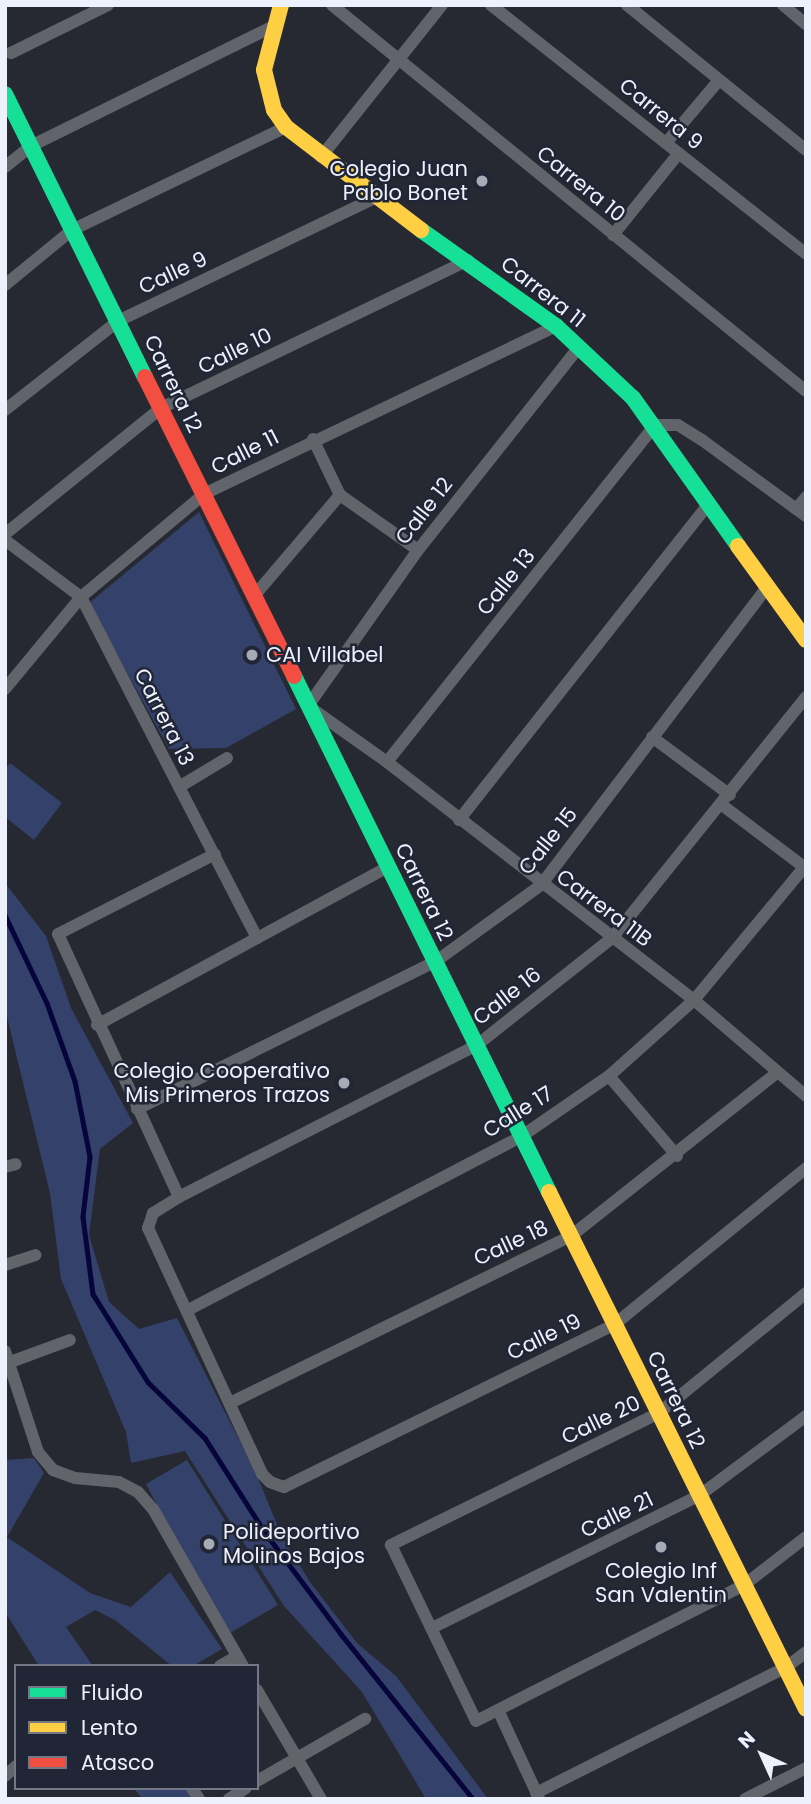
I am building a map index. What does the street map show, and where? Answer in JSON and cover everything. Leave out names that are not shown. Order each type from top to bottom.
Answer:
[{"type":"street","points":[[11,53],[108,5]]},
{"type":"street","name":"Carrera 11","points":[[281,5],[264,70],[274,110],[286,127],[375,198],[468,260],[556,326],[579,347],[655,425],[707,506],[806,640]]},
{"type":"street","name":"Carrera 10","points":[[332,5],[806,391]]},
{"type":"street","points":[[321,157],[442,5]]},
{"type":"street","name":"Carrera 9","points":[[491,5],[806,254]]},
{"type":"street","points":[[627,5],[806,150]]},
{"type":"street","points":[[783,5],[806,24]]},
{"type":"street","points":[[5,167],[31,146],[275,25]]},
{"type":"street","points":[[666,143],[719,79]]},
{"type":"street","name":"Carrera 12","points":[[5,94],[806,1709]]},
{"type":"street","points":[[5,285],[72,230],[286,127]]},
{"type":"street","points":[[612,235],[679,153]]},
{"type":"street","name":"Calle 9","points":[[5,410],[118,321],[375,198]]},
{"type":"street","name":"Calle 10","points":[[5,534],[161,408],[468,260]]},
{"type":"street","name":"Calle 11","points":[[5,689],[81,597],[204,494],[313,439],[556,326]]},
{"type":"street","name":"Calle 12","points":[[309,706],[418,550],[579,347]]},
{"type":"street","points":[[655,425],[678,425],[801,512],[806,497]]},
{"type":"street","name":"Calle 13","points":[[387,762],[655,425]]},
{"type":"street","points":[[313,439],[340,495],[418,550]]},
{"type":"street","points":[[254,596],[340,495]]},
{"type":"street","points":[[459,820],[707,506]]},
{"type":"street","name":"Carrera 13","points":[[5,540],[81,597],[257,938]]},
{"type":"street","name":"Calle 15","points":[[137,1109],[435,962],[541,885],[766,589]]},
{"type":"street","name":"Calle 16","points":[[188,1310],[147,1220],[179,1197],[477,1045],[612,938],[726,800],[806,696]]},
{"type":"street","name":"Carrera 11B","points":[[309,706],[387,762],[541,885],[694,1000],[806,1096]]},
{"type":"street","points":[[652,737],[805,866]]},
{"type":"street","points":[[179,787],[227,758]]},
{"type":"street","points":[[179,1197],[97,1025],[58,934],[215,854]]},
{"type":"street","name":"Calle 17","points":[[188,1310],[522,1136],[609,1076],[694,1000],[805,866]]},
{"type":"street","points":[[97,1025],[388,867]]},
{"type":"street","name":"Calle 18","points":[[232,1402],[571,1236],[677,1156],[777,1073]]},
{"type":"street","points":[[609,1076],[677,1156]]},
{"type":"street","name":"Calle 19","points":[[232,1402],[270,1482],[284,1487],[615,1324],[806,1168]]},
{"type":"street","points":[[5,1265],[35,1255]]},
{"type":"street","name":"Calle 20","points":[[432,1628],[391,1545],[659,1413],[806,1293]]},
{"type":"street","points":[[188,1310],[232,1402]]},
{"type":"street","points":[[70,1340],[7,1359],[38,1452],[52,1470],[75,1478],[120,1482],[138,1492],[153,1509],[240,1661]]},
{"type":"street","name":"Calle 21","points":[[432,1628],[700,1495],[806,1416]]},
{"type":"street","points":[[432,1628],[476,1721],[499,1712],[744,1585],[806,1537]]},
{"type":"street","points":[[499,1712],[538,1796],[785,1668],[806,1652]]},
{"type":"street","points":[[259,1693],[321,1799]]},
{"type":"street","points":[[259,1781],[365,1719]]},
{"type":"street","points":[[745,1799],[806,1768]]},
{"type":"shaded area","points":[[199,512],[296,709],[226,748],[169,749],[89,603]]},
{"type":"shaded area","points":[[10,763],[62,803],[34,840],[5,817],[5,769]]},
{"type":"shaded area","points":[[5,883],[46,936],[71,1008],[133,1123],[100,1149],[89,1235],[109,1302],[139,1329],[177,1318],[256,1473],[282,1537],[310,1582],[357,1643],[396,1676],[488,1799],[426,1799],[362,1692],[284,1606],[185,1451],[131,1463],[126,1432],[61,1279],[50,1193],[5,1009]]},
{"type":"shaded area","points":[[34,1458],[44,1473],[7,1537],[90,1593],[131,1607],[170,1572],[222,1649],[196,1664],[170,1664],[115,1620],[95,1610],[66,1627],[92,1664],[38,1664],[5,1612],[5,1460]]},
{"type":"shaded area","name":"Polideportivo Molinos Bajos","points":[[187,1460],[278,1605],[225,1636],[146,1484]]},
{"type":"shaded area","points":[[135,1790],[188,1790],[194,1799],[143,1799]]},
{"type":"waterway","points":[[5,915],[47,1003],[75,1081],[90,1157],[83,1217],[93,1294],[148,1382],[205,1438],[264,1531],[341,1634],[473,1799]]},
{"type":"traffic: fast","points":[[5,94],[145,377]]},
{"type":"traffic: fast","points":[[421,230],[556,326],[633,398],[738,546]]},
{"type":"traffic: fast","points":[[294,676],[549,1192]]},
{"type":"traffic: slow","points":[[281,5],[264,70],[274,110],[286,127],[421,230]]},
{"type":"traffic: slow","points":[[738,546],[806,640]]},
{"type":"traffic: slow","points":[[549,1192],[806,1709]]},
{"type":"traffic: jam","points":[[145,377],[294,676]]},
{"type":"place","name":"Colegio Juan Pablo Bonet","points":[[482,181]]},
{"type":"place","name":"CAI Villabel","points":[[252,655]]},
{"type":"place","name":"Colegio Cooperativo Mis Primeros Trazos","points":[[344,1083]]},
{"type":"place","name":"Polideportivo Molinos Bajos","points":[[209,1544]]},
{"type":"place","name":"Colegio Inf San Valentin","points":[[661,1547]]}]
